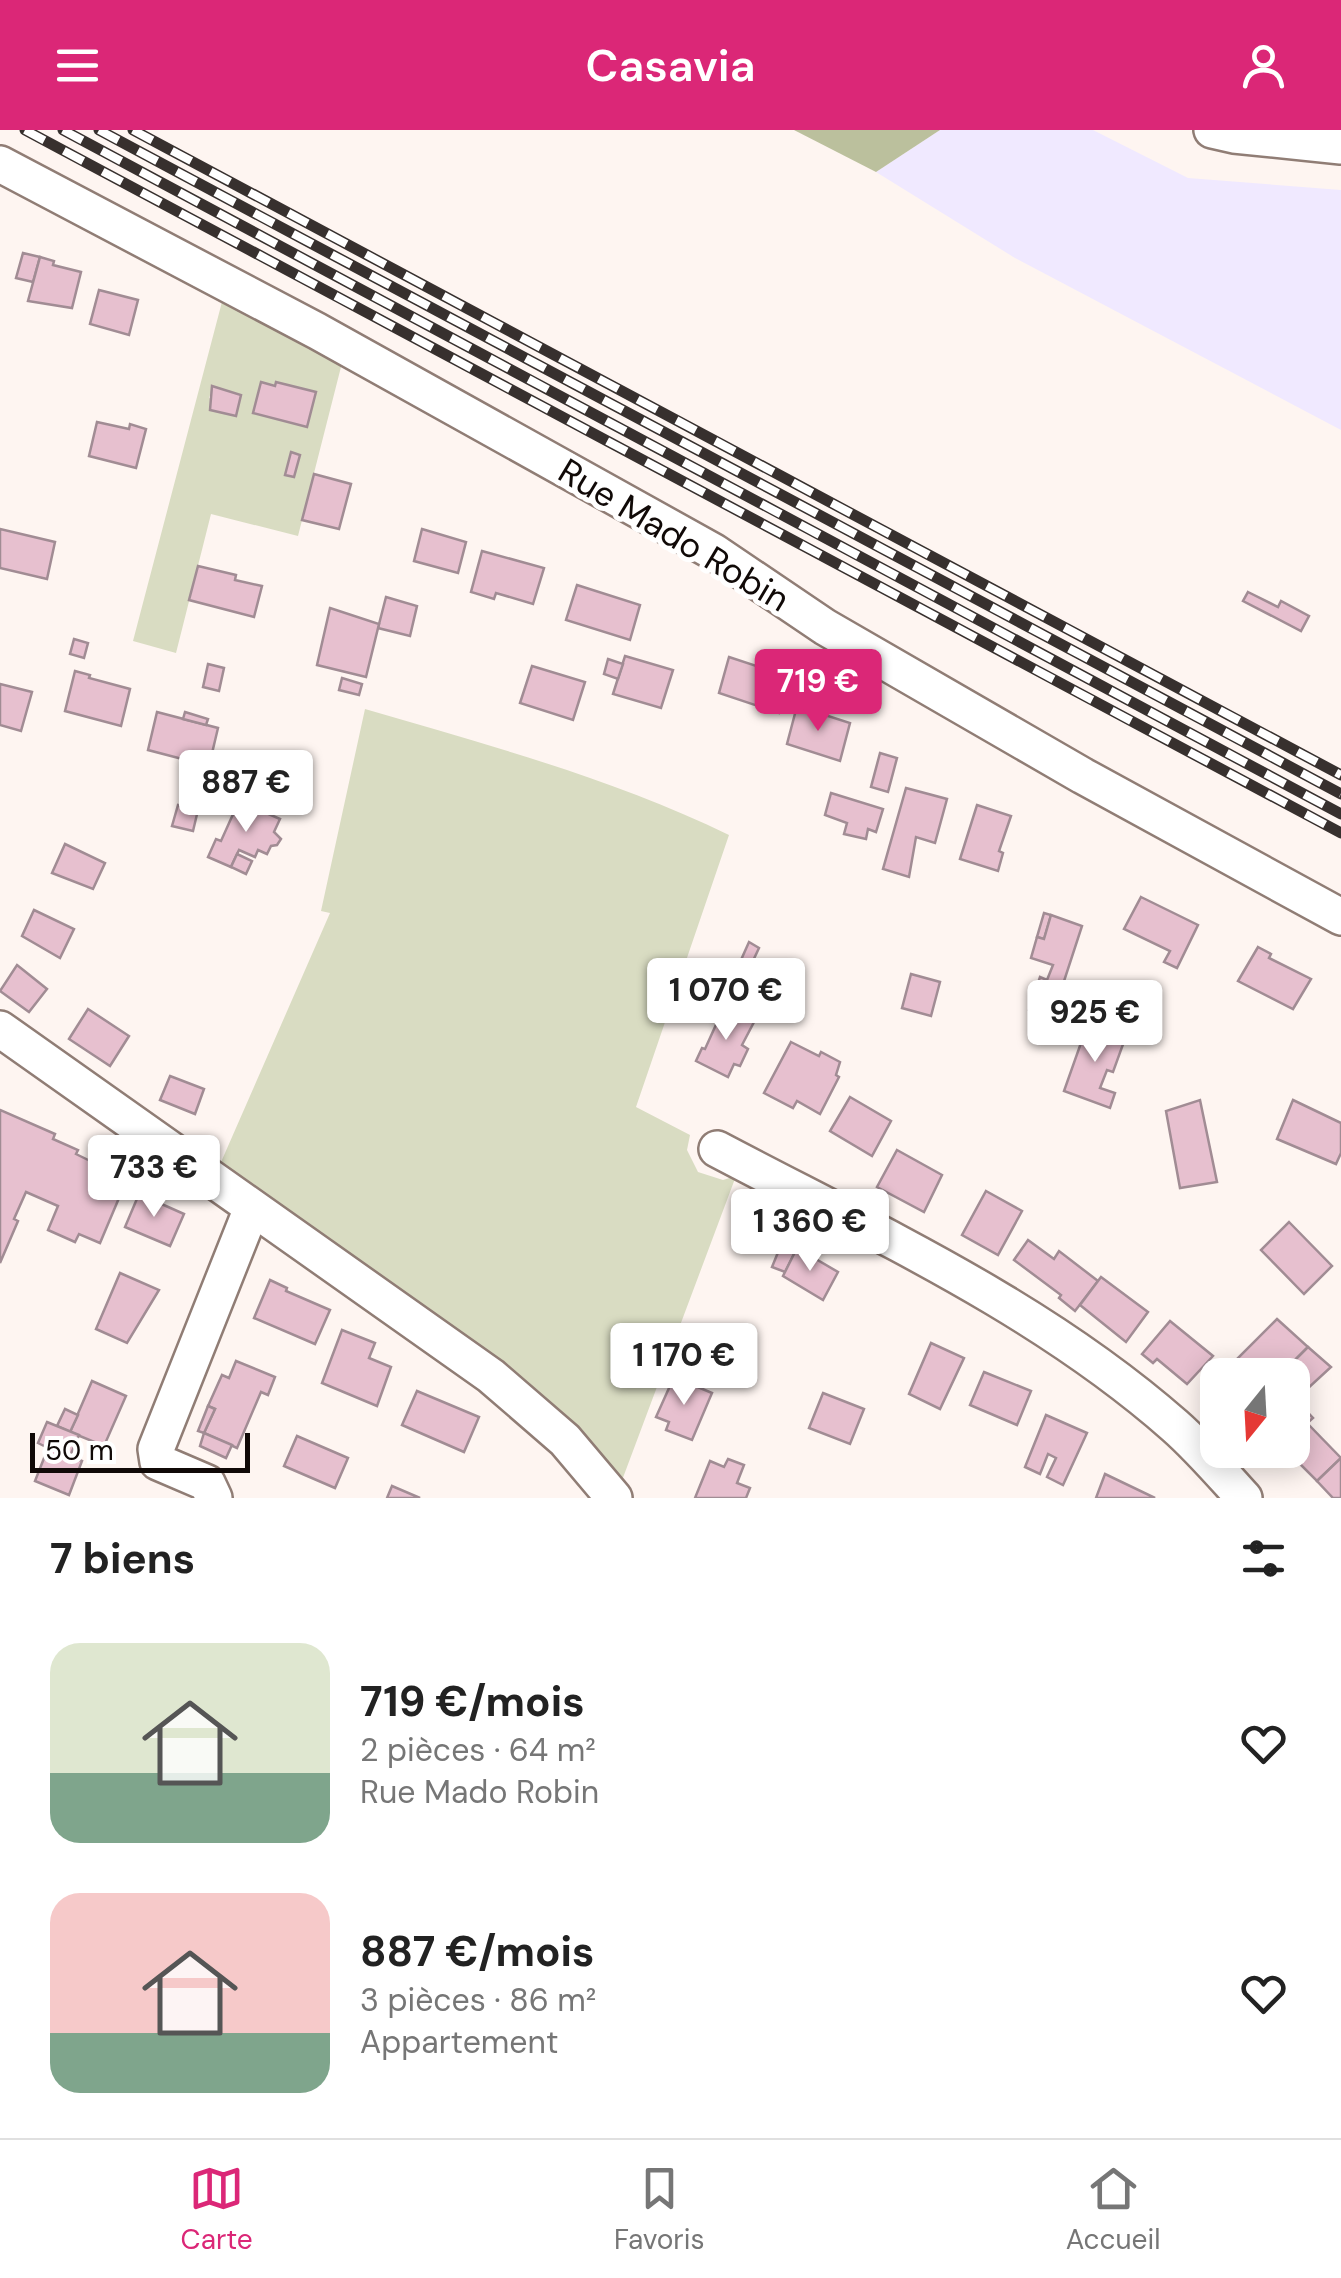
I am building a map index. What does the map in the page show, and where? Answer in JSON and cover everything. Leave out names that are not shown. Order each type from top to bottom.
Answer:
[{"type":"street","points":[[1212,130],[1234,136],[1341,146]]},
{"type":"street","name":"Rue Mado Robin","points":[[0,164],[317,331],[714,552],[825,627],[1083,776],[1341,917]]},
{"type":"street","points":[[0,1029],[528,1405],[565,1440],[614,1498]]},
{"type":"street","points":[[717,1148],[986,1292],[1048,1330],[1177,1428],[1244,1498]]},
{"type":"street","points":[[214,1498],[207,1483],[158,1462],[156,1448],[252,1208]]},
{"type":"shaded area","points":[[940,130],[1093,130],[1188,178],[1341,190],[1341,430],[1015,258],[876,172]]},
{"type":"green space","points":[[794,130],[940,130],[876,172]]},
{"type":"green space","points":[[223,298],[342,363],[298,536],[211,514],[176,653],[133,641]],"holes":[[[277,382],[316,392],[307,427],[254,413],[261,383],[275,386]],[[213,386],[241,395],[235,416],[210,410]]]},
{"type":"green space","points":[[365,709],[596,780],[729,835],[636,1107],[690,1135],[687,1150],[698,1172],[723,1180],[736,1176],[621,1483],[218,1169],[330,913],[321,911]]},
{"type":"building","points":[[23,253],[40,257],[33,282],[16,278]]},
{"type":"building","points":[[40,257],[54,261],[53,265],[81,272],[72,308],[28,301]]},
{"type":"building","points":[[99,290],[138,300],[129,335],[90,324]]},
{"type":"building","points":[[261,382],[316,392],[307,427],[253,413]]},
{"type":"building","points":[[212,386],[241,395],[236,416],[210,410]]},
{"type":"building","points":[[97,422],[146,429],[136,468],[89,456]]},
{"type":"building","points":[[291,452],[300,455],[294,477],[285,475]]},
{"type":"building","points":[[314,474],[351,484],[339,529],[302,520]]},
{"type":"building","points":[[0,529],[55,542],[47,579],[0,568]]},
{"type":"building","points":[[422,529],[466,542],[458,573],[414,561]]},
{"type":"building","points":[[482,551],[544,568],[533,604],[496,593],[494,599],[471,592]]},
{"type":"building","points":[[198,566],[262,586],[254,617],[189,600]]},
{"type":"building","points":[[577,585],[640,605],[630,640],[566,620]]},
{"type":"building","points":[[1248,592],[1278,607],[1281,601],[1309,616],[1301,631],[1243,601]]},
{"type":"building","points":[[386,597],[417,606],[410,636],[378,628]]},
{"type":"building","points":[[330,608],[379,624],[366,677],[317,665]]},
{"type":"building","points":[[74,639],[88,643],[84,658],[70,654]]},
{"type":"building","points":[[625,656],[673,670],[661,708],[613,694]]},
{"type":"building","points":[[729,657],[790,677],[779,713],[719,693]]},
{"type":"building","points":[[608,659],[623,664],[618,679],[604,674]]},
{"type":"building","points":[[208,664],[224,668],[219,691],[203,687]]},
{"type":"building","points":[[532,666],[585,682],[573,720],[520,703]]},
{"type":"building","points":[[75,671],[130,689],[121,726],[65,711]]},
{"type":"building","points":[[342,678],[362,684],[359,695],[339,690]]},
{"type":"building","points":[[0,684],[32,692],[21,731],[0,725]]},
{"type":"building","points":[[797,706],[850,723],[840,761],[787,744]]},
{"type":"building","points":[[157,712],[218,728],[209,766],[148,750]]},
{"type":"building","points":[[185,712],[208,719],[206,725],[183,719]]},
{"type":"building","points":[[880,753],[897,758],[888,792],[871,787]]},
{"type":"building","points":[[906,788],[947,799],[935,843],[916,837],[909,877],[883,869]]},
{"type":"building","points":[[831,793],[883,809],[876,832],[868,829],[866,839],[844,834],[847,823],[825,815]]},
{"type":"building","points":[[239,801],[280,819],[274,832],[281,839],[267,854],[258,850],[255,857],[239,850],[231,867],[208,857],[216,839],[221,841]]},
{"type":"building","points":[[178,805],[198,810],[193,831],[172,826]]},
{"type":"building","points":[[977,805],[1011,816],[999,851],[1003,853],[998,871],[960,859]]},
{"type":"building","points":[[65,844],[105,863],[93,889],[52,873]]},
{"type":"building","points":[[237,854],[252,861],[246,874],[231,867]]},
{"type":"building","points":[[1141,897],[1198,925],[1177,968],[1164,962],[1170,951],[1124,929]]},
{"type":"building","points":[[34,910],[74,929],[60,958],[22,936]]},
{"type":"building","points":[[1044,913],[1051,915],[1044,939],[1037,937]]},
{"type":"building","points":[[1051,915],[1082,926],[1052,1018],[1029,1010],[1040,977],[1047,980],[1053,965],[1031,958],[1037,937],[1044,939]]},
{"type":"building","points":[[749,942],[759,948],[751,965],[741,960]]},
{"type":"building","points":[[1258,947],[1271,954],[1269,958],[1311,979],[1293,1009],[1238,981]]},
{"type":"building","points":[[17,965],[47,989],[29,1012],[0,991]]},
{"type":"building","points":[[911,974],[940,982],[931,1016],[902,1008]]},
{"type":"building","points":[[724,1007],[754,1022],[742,1045],[748,1049],[740,1066],[734,1064],[728,1077],[696,1061]]},
{"type":"building","points":[[88,1009],[129,1036],[110,1066],[69,1039]]},
{"type":"building","points":[[1088,1023],[1126,1036],[1113,1072],[1107,1070],[1100,1088],[1115,1093],[1110,1108],[1064,1091]]},
{"type":"building","points":[[791,1042],[840,1062],[836,1075],[839,1077],[820,1114],[797,1101],[793,1108],[764,1093]]},
{"type":"building","points":[[170,1076],[204,1089],[195,1114],[160,1100]]},
{"type":"building","points":[[850,1097],[891,1121],[872,1156],[830,1131]]},
{"type":"building","points":[[1200,1100],[1217,1182],[1180,1188],[1166,1111]]},
{"type":"building","points":[[1293,1100],[1341,1123],[1341,1153],[1336,1164],[1277,1139]]},
{"type":"building","points":[[0,1110],[55,1134],[53,1139],[78,1150],[76,1154],[127,1179],[100,1243],[79,1234],[75,1242],[48,1230],[58,1206],[26,1192],[0,1263]]},
{"type":"building","points":[[897,1150],[942,1175],[924,1212],[877,1187]]},
{"type":"building","points":[[986,1191],[1022,1211],[998,1255],[962,1235]]},
{"type":"building","points":[[139,1194],[184,1214],[170,1246],[125,1227]]},
{"type":"building","points":[[1289,1222],[1332,1266],[1304,1294],[1261,1250]]},
{"type":"building","points":[[1028,1240],[1054,1259],[1059,1251],[1098,1281],[1075,1311],[1059,1298],[1061,1295],[1014,1260]]},
{"type":"building","points":[[781,1245],[795,1252],[785,1272],[772,1267]]},
{"type":"building","points":[[797,1248],[838,1272],[823,1300],[783,1276]]},
{"type":"building","points":[[120,1273],[159,1290],[127,1343],[96,1329]]},
{"type":"building","points":[[1101,1277],[1148,1312],[1126,1342],[1080,1305]]},
{"type":"building","points":[[270,1280],[330,1310],[315,1344],[254,1318]]},
{"type":"building","points":[[1277,1319],[1308,1347],[1297,1358],[1238,1358]]},
{"type":"building","points":[[1170,1321],[1213,1356],[1200,1358],[1200,1370],[1187,1384],[1157,1359],[1153,1363],[1142,1354]]},
{"type":"building","points":[[342,1330],[375,1343],[369,1358],[391,1367],[377,1406],[322,1383]]},
{"type":"building","points":[[931,1343],[964,1358],[940,1409],[909,1394]]},
{"type":"building","points":[[1308,1347],[1331,1367],[1310,1386],[1310,1358],[1297,1358]]},
{"type":"building","points":[[236,1361],[275,1377],[268,1395],[261,1392],[237,1448],[204,1433],[215,1409],[208,1406],[222,1375],[229,1378]]},
{"type":"building","points":[[984,1372],[1031,1391],[1017,1425],[970,1405]]},
{"type":"building","points":[[674,1377],[712,1393],[692,1440],[666,1430],[669,1422],[656,1417]]},
{"type":"building","points":[[92,1381],[126,1396],[104,1446],[70,1432]]},
{"type":"building","points":[[417,1391],[479,1417],[464,1452],[402,1425]]},
{"type":"building","points":[[823,1393],[864,1409],[850,1444],[809,1428]]},
{"type":"building","points":[[208,1406],[215,1409],[204,1433],[198,1431]]},
{"type":"building","points":[[65,1409],[78,1415],[70,1432],[57,1426]]},
{"type":"building","points":[[1046,1415],[1087,1433],[1063,1485],[1047,1477],[1056,1458],[1048,1454],[1040,1474],[1025,1467]]},
{"type":"building","points":[[47,1422],[79,1435],[70,1456],[82,1461],[69,1495],[35,1481],[48,1448],[38,1443]]},
{"type":"building","points":[[1310,1426],[1341,1458],[1317,1481],[1304,1468],[1310,1468]]},
{"type":"building","points":[[204,1433],[232,1445],[226,1458],[200,1446]]},
{"type":"building","points":[[297,1436],[348,1458],[335,1488],[284,1466]]},
{"type":"building","points":[[1341,1458],[1341,1498],[1333,1498],[1317,1481]]},
{"type":"building","points":[[728,1459],[744,1465],[737,1483],[750,1488],[746,1498],[695,1498],[710,1461],[724,1467]]},
{"type":"building","points":[[1105,1474],[1155,1498],[1096,1498]]},
{"type":"building","points":[[392,1486],[420,1498],[387,1498]]},
{"type":"railway","points":[[25,130],[1341,833]]},
{"type":"railway","points":[[63,130],[1341,814]]},
{"type":"railway","points":[[99,130],[1341,794]]},
{"type":"railway","points":[[133,130],[1341,775]]}]
